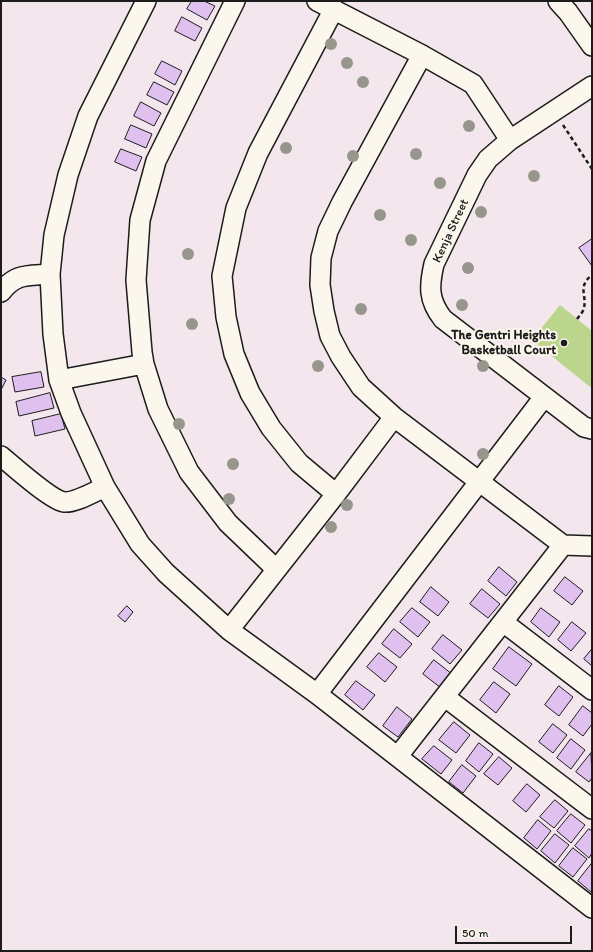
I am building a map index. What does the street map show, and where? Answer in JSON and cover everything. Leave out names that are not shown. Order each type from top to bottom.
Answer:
[{"type":"street","points":[[146,1],[86,124],[68,175],[54,235],[50,274],[53,334],[59,380],[74,419],[105,487],[140,544],[166,574],[229,630],[317,694],[398,756],[592,908]]},
{"type":"street","points":[[235,1],[156,161],[140,220],[136,280],[144,364],[158,409],[189,472],[228,523],[276,569]]},
{"type":"street","points":[[558,1],[568,12],[592,46]]},
{"type":"street","points":[[336,494],[299,463],[271,428],[250,393],[234,354],[226,317],[222,276],[236,208],[258,153],[326,5],[422,55],[473,84],[510,140]]},
{"type":"street","points":[[422,55],[342,202],[328,231],[321,258],[320,285],[330,336],[361,387],[394,417],[563,545],[592,546]]},
{"type":"street","name":"Kenja Street","points":[[592,86],[510,140],[488,159],[477,175],[434,264],[431,280],[432,298],[435,309],[443,318],[584,427],[592,429]]},
{"type":"street","points":[[1,292],[7,285],[18,277],[50,274]]},
{"type":"street","points":[[59,380],[144,364]]},
{"type":"street","points":[[317,694],[544,397]]},
{"type":"street","points":[[229,630],[336,494],[394,417]]},
{"type":"street","points":[[1,456],[53,497],[64,502],[75,500],[105,487]]},
{"type":"street","points":[[398,756],[563,545]]},
{"type":"street","points":[[503,622],[592,690]]},
{"type":"street","points":[[445,697],[592,809]]},
{"type":"path","points":[[561,121],[592,169]]},
{"type":"path","points":[[577,319],[582,313],[584,307],[584,286],[592,275]]},
{"type":"green space","name":"The Gentri Heights Basketball Court","points":[[560,305],[592,331],[592,385],[590,387],[532,340]]},
{"type":"building","points":[[192,1],[204,1],[215,6],[207,20],[187,9]]},
{"type":"building","points":[[182,17],[202,28],[195,41],[175,31]]},
{"type":"building","points":[[162,61],[182,71],[175,85],[155,74]]},
{"type":"building","points":[[154,82],[174,92],[167,105],[147,95]]},
{"type":"building","points":[[141,102],[161,113],[154,126],[134,116]]},
{"type":"building","points":[[131,125],[152,134],[146,148],[125,139]]},
{"type":"building","points":[[121,149],[142,157],[136,171],[115,162]]},
{"type":"building","points":[[592,239],[592,266],[579,248]]},
{"type":"building","points":[[41,372],[44,387],[15,392],[12,377]]},
{"type":"building","points":[[1,377],[6,380],[1,390]]},
{"type":"building","points":[[50,393],[54,408],[19,416],[16,402]]},
{"type":"building","points":[[61,414],[65,429],[35,436],[32,421]]},
{"type":"building","points":[[499,567],[517,582],[506,596],[488,581]]},
{"type":"building","points":[[565,577],[583,591],[572,605],[554,591]]},
{"type":"building","points":[[431,587],[449,602],[438,616],[420,602]]},
{"type":"building","points":[[482,589],[500,604],[488,618],[470,604]]},
{"type":"building","points":[[127,606],[133,612],[125,622],[118,616]]},
{"type":"building","points":[[412,608],[430,622],[418,637],[400,622]]},
{"type":"building","points":[[541,608],[560,622],[549,637],[531,622]]},
{"type":"building","points":[[572,622],[586,633],[571,651],[558,640]]},
{"type":"building","points":[[394,629],[412,644],[400,658],[382,644]]},
{"type":"building","points":[[443,635],[462,650],[450,664],[432,649]]},
{"type":"building","points":[[509,647],[532,664],[516,686],[493,669]]},
{"type":"building","points":[[592,649],[592,666],[584,659]]},
{"type":"building","points":[[379,653],[397,667],[385,682],[367,667]]},
{"type":"building","points":[[434,660],[452,674],[441,688],[423,674]]},
{"type":"building","points":[[356,681],[375,695],[363,710],[345,695]]},
{"type":"building","points":[[494,682],[510,694],[496,713],[480,700]]},
{"type":"building","points":[[559,686],[573,697],[559,716],[545,705]]},
{"type":"building","points":[[583,706],[592,713],[592,724],[583,736],[569,725]]},
{"type":"building","points":[[397,707],[412,719],[398,737],[383,726]]},
{"type":"building","points":[[454,722],[470,735],[456,753],[439,740]]},
{"type":"building","points":[[553,724],[567,735],[553,753],[539,742]]},
{"type":"building","points":[[571,739],[585,750],[571,769],[557,758]]},
{"type":"building","points":[[479,743],[493,754],[479,772],[466,761]]},
{"type":"building","points":[[434,746],[452,760],[441,774],[422,759]]},
{"type":"building","points":[[591,753],[592,778],[589,782],[576,772]]},
{"type":"building","points":[[499,757],[512,768],[498,785],[484,774]]},
{"type":"building","points":[[462,765],[476,776],[463,793],[449,782]]},
{"type":"building","points":[[527,784],[540,795],[526,812],[513,801]]},
{"type":"building","points":[[555,800],[568,811],[554,828],[540,817]]},
{"type":"building","points":[[571,814],[585,825],[571,843],[557,831]]},
{"type":"building","points":[[538,820],[551,831],[537,849],[524,838]]},
{"type":"building","points":[[589,829],[592,831],[592,853],[589,858],[575,846]]},
{"type":"building","points":[[555,834],[569,845],[555,863],[541,851]]},
{"type":"building","points":[[573,848],[587,859],[573,877],[559,866]]},
{"type":"building","points":[[592,863],[592,891],[591,892],[578,881]]},
{"type":"place","name":"The Gentri Heights Basketball Court","points":[[564,343]]}]
